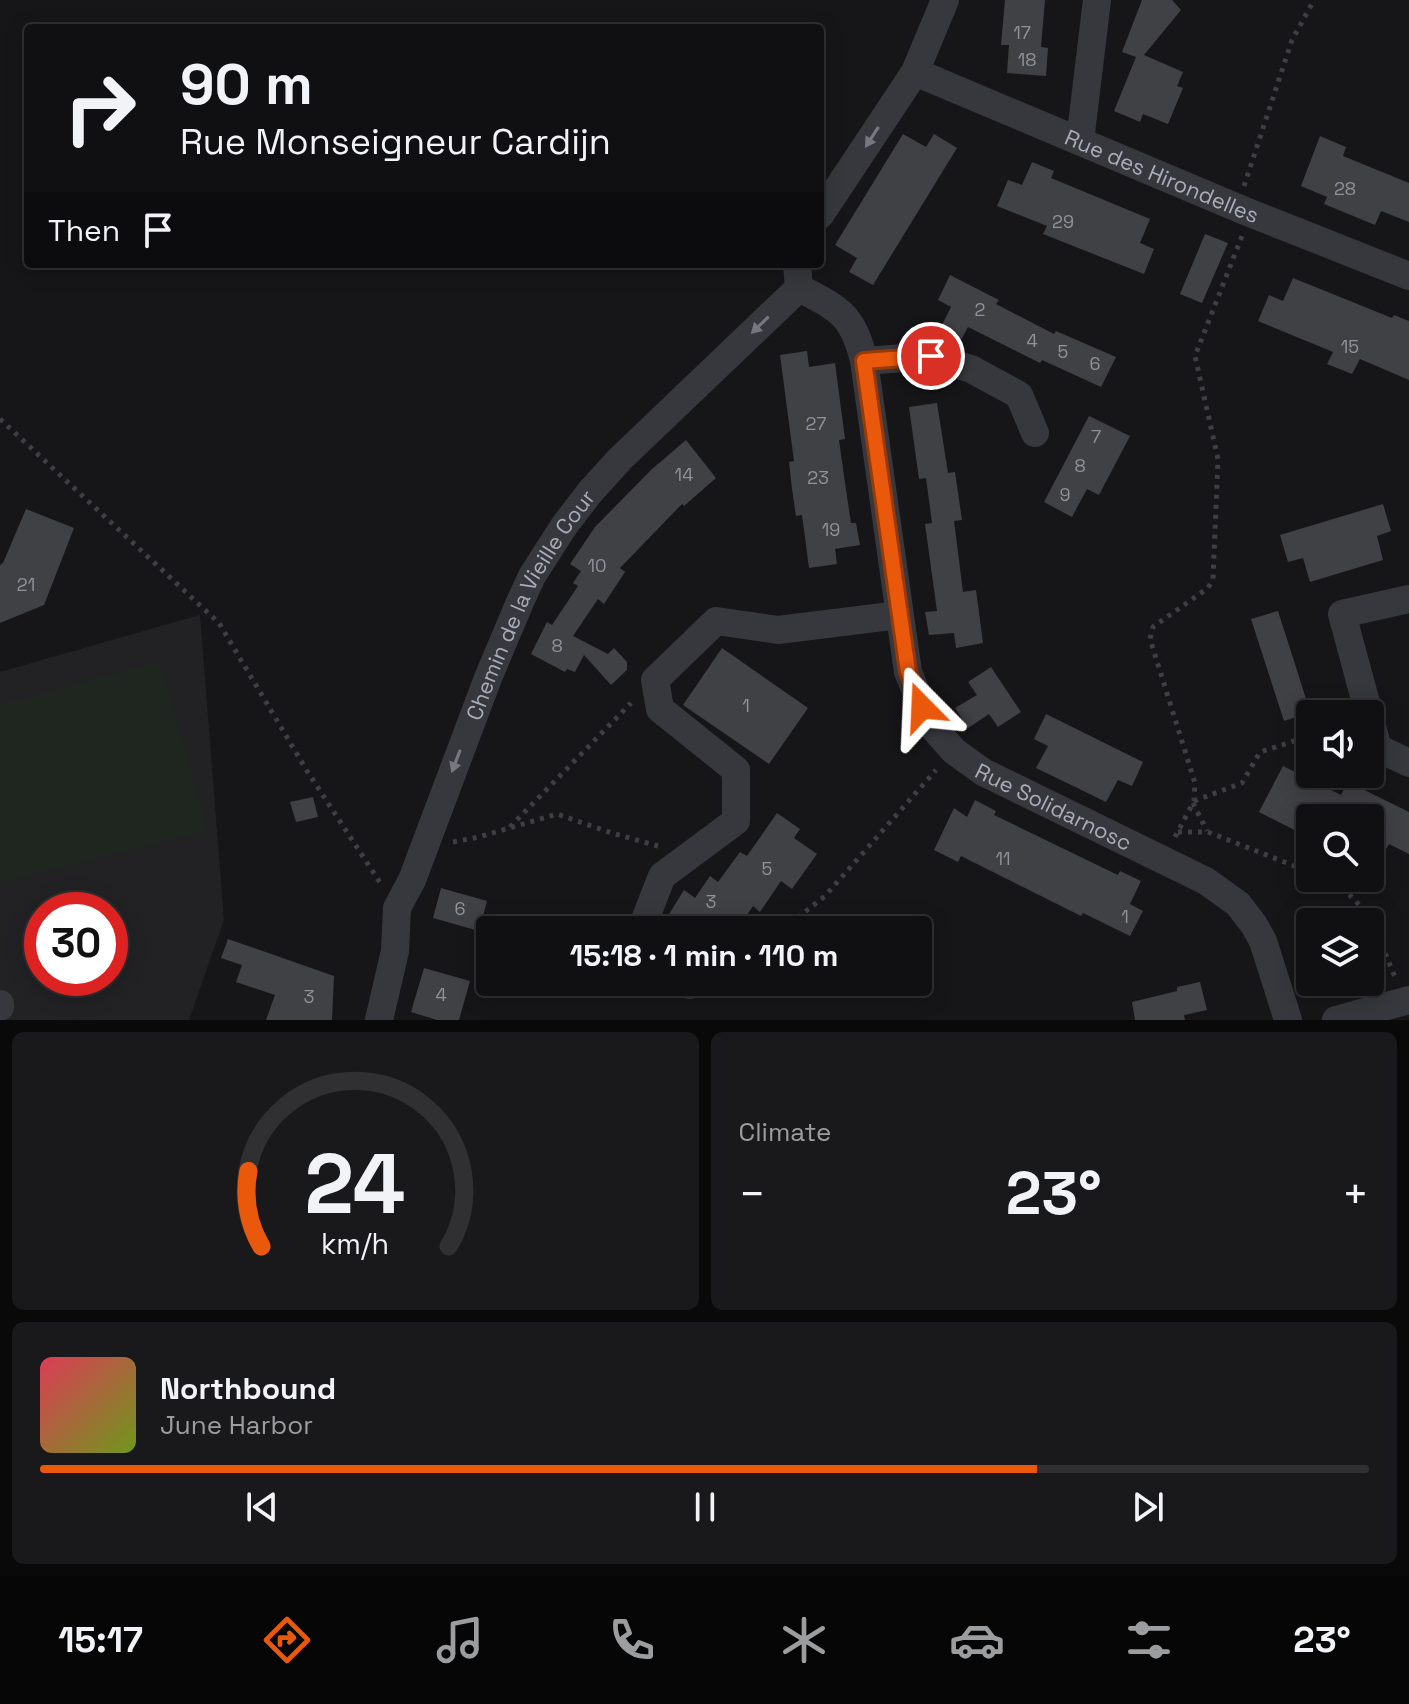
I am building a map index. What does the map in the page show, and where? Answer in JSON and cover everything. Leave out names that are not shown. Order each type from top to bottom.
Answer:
[{"type":"street","points":[[824,209],[915,72],[945,0]]},
{"type":"street","points":[[1080,141],[1097,0]]},
{"type":"street","name":"Rue des Hirondelles","points":[[915,72],[1409,276]]},
{"type":"street","name":"Rue Solidarnosc","points":[[798,276],[840,310],[858,335],[908,672],[929,723],[954,751],[983,772],[1206,881],[1238,904],[1263,941],[1288,1020]]},
{"type":"street","name":"Chemin de la Vieille Cour","points":[[379,1020],[395,951],[397,908],[412,880],[488,678],[532,576],[590,492],[798,276]]},
{"type":"street","points":[[864,361],[931,356],[971,369],[1019,395],[1035,433]]},
{"type":"street","points":[[1365,700],[1342,614],[1409,599]]},
{"type":"street","points":[[646,916],[662,876],[736,821],[736,770],[660,709],[655,680],[716,621],[778,630],[899,615]]},
{"type":"street","points":[[1384,751],[1409,763]]},
{"type":"street","points":[[1336,1020],[1407,1000]]},
{"type":"path","points":[[1208,832],[1193,802],[1192,771],[1150,639],[1153,627],[1208,588],[1213,579],[1218,459],[1195,356],[1244,210],[1292,40],[1314,0]]},
{"type":"path","points":[[0,419],[219,623],[307,771],[397,908]]},
{"type":"path","points":[[509,829],[655,680]]},
{"type":"path","points":[[1163,861],[1193,802],[1242,783],[1260,752],[1296,740]]},
{"type":"path","points":[[800,916],[825,896],[954,751]]},
{"type":"path","points":[[424,847],[479,837],[557,814],[690,855]]},
{"type":"path","points":[[1178,832],[1208,832],[1296,867]]},
{"type":"path","points":[[1348,892],[1369,914],[1407,1000]]},
{"type":"shaded area","points":[[200,615],[224,920],[189,1020],[0,1020],[0,672]]},
{"type":"shaded area","points":[[160,661],[208,831],[0,883],[0,705]]},
{"type":"building","points":[[1005,0],[1045,0],[1041,47],[1048,48],[1046,76],[1007,73],[1009,45],[1001,45]]},
{"type":"building","points":[[1142,0],[1172,0],[1181,10],[1144,55],[1183,72],[1177,86],[1183,88],[1168,124],[1143,114],[1140,122],[1114,111],[1136,57],[1122,52]]},
{"type":"building","points":[[903,134],[926,147],[934,134],[957,148],[873,285],[849,272],[857,258],[835,245]]},
{"type":"building","points":[[1320,136],[1346,147],[1343,156],[1409,183],[1409,222],[1381,211],[1375,225],[1324,204],[1327,197],[1301,186]]},
{"type":"building","points":[[1032,162],[1054,171],[1051,178],[1150,219],[1140,243],[1154,249],[1144,274],[1043,234],[1047,226],[997,206],[1008,180],[1022,185]]},
{"type":"building","points":[[1205,234],[1228,243],[1202,303],[1180,294]]},
{"type":"building","points":[[950,275],[999,300],[996,304],[1054,334],[1056,331],[1116,357],[1101,387],[1042,360],[1040,363],[968,327],[961,340],[940,329],[951,307],[938,300]]},
{"type":"building","points":[[1293,278],[1392,318],[1394,315],[1409,321],[1409,380],[1360,359],[1352,374],[1327,364],[1333,352],[1258,321],[1269,295],[1283,301]]},
{"type":"building","points":[[807,351],[809,367],[835,363],[845,439],[839,440],[851,523],[856,523],[860,545],[835,549],[837,564],[809,568],[802,515],[796,516],[792,489],[789,462],[794,461],[780,355]]},
{"type":"building","points":[[937,403],[948,473],[955,472],[962,520],[954,521],[963,592],[976,590],[983,643],[956,648],[954,633],[929,635],[925,612],[937,611],[925,524],[932,523],[926,478],[919,479],[909,407]]},
{"type":"building","points":[[1089,416],[1130,436],[1099,495],[1087,489],[1072,517],[1044,502]]},
{"type":"building","points":[[686,440],[716,478],[684,506],[682,504],[620,568],[625,572],[604,604],[598,599],[573,636],[608,654],[614,648],[627,662],[627,670],[611,685],[584,655],[575,672],[567,669],[565,672],[531,654],[547,622],[552,625],[578,586],[573,583],[581,571],[570,564],[595,527],[651,470]]},
{"type":"building","points":[[1383,504],[1391,531],[1377,536],[1383,560],[1310,582],[1303,558],[1288,562],[1280,535]]},
{"type":"building","points":[[26,509],[74,528],[44,605],[0,623],[0,565]]},
{"type":"building","points":[[1278,611],[1306,700],[1296,700],[1296,717],[1284,721],[1251,619]]},
{"type":"building","points":[[722,648],[808,708],[769,764],[683,705]]},
{"type":"building","points":[[991,667],[1021,712],[998,727],[989,714],[968,728],[955,708],[977,695],[968,682]]},
{"type":"building","points":[[1046,714],[1143,762],[1132,786],[1118,780],[1106,802],[1036,768],[1048,746],[1034,739]]},
{"type":"building","points":[[1283,766],[1296,772],[1296,788],[1327,788],[1341,795],[1345,788],[1360,788],[1409,812],[1409,854],[1389,844],[1384,853],[1384,804],[1296,804],[1296,831],[1259,812]]},
{"type":"building","points":[[313,797],[318,817],[296,822],[290,802]]},
{"type":"building","points":[[975,800],[996,811],[994,815],[1118,875],[1120,871],[1141,881],[1130,904],[1143,911],[1130,936],[1083,913],[1081,916],[961,856],[958,862],[934,850],[954,808],[967,817]]},
{"type":"building","points":[[777,813],[800,829],[794,838],[817,854],[792,889],[781,881],[760,912],[753,906],[746,916],[668,916],[684,890],[695,898],[710,876],[718,882],[740,852],[747,856]]},
{"type":"building","points":[[441,888],[487,901],[483,916],[476,916],[476,930],[433,918]]},
{"type":"building","points":[[228,939],[334,976],[332,1020],[266,1020],[275,995],[236,982],[242,965],[221,958]]},
{"type":"building","points":[[424,968],[470,981],[459,1020],[437,1020],[411,1012]]},
{"type":"building","points":[[1200,982],[1207,1010],[1184,1015],[1185,1020],[1135,1020],[1132,1002]]},
{"type":"route","points":[[922,707],[908,672],[864,361],[931,356]]}]
